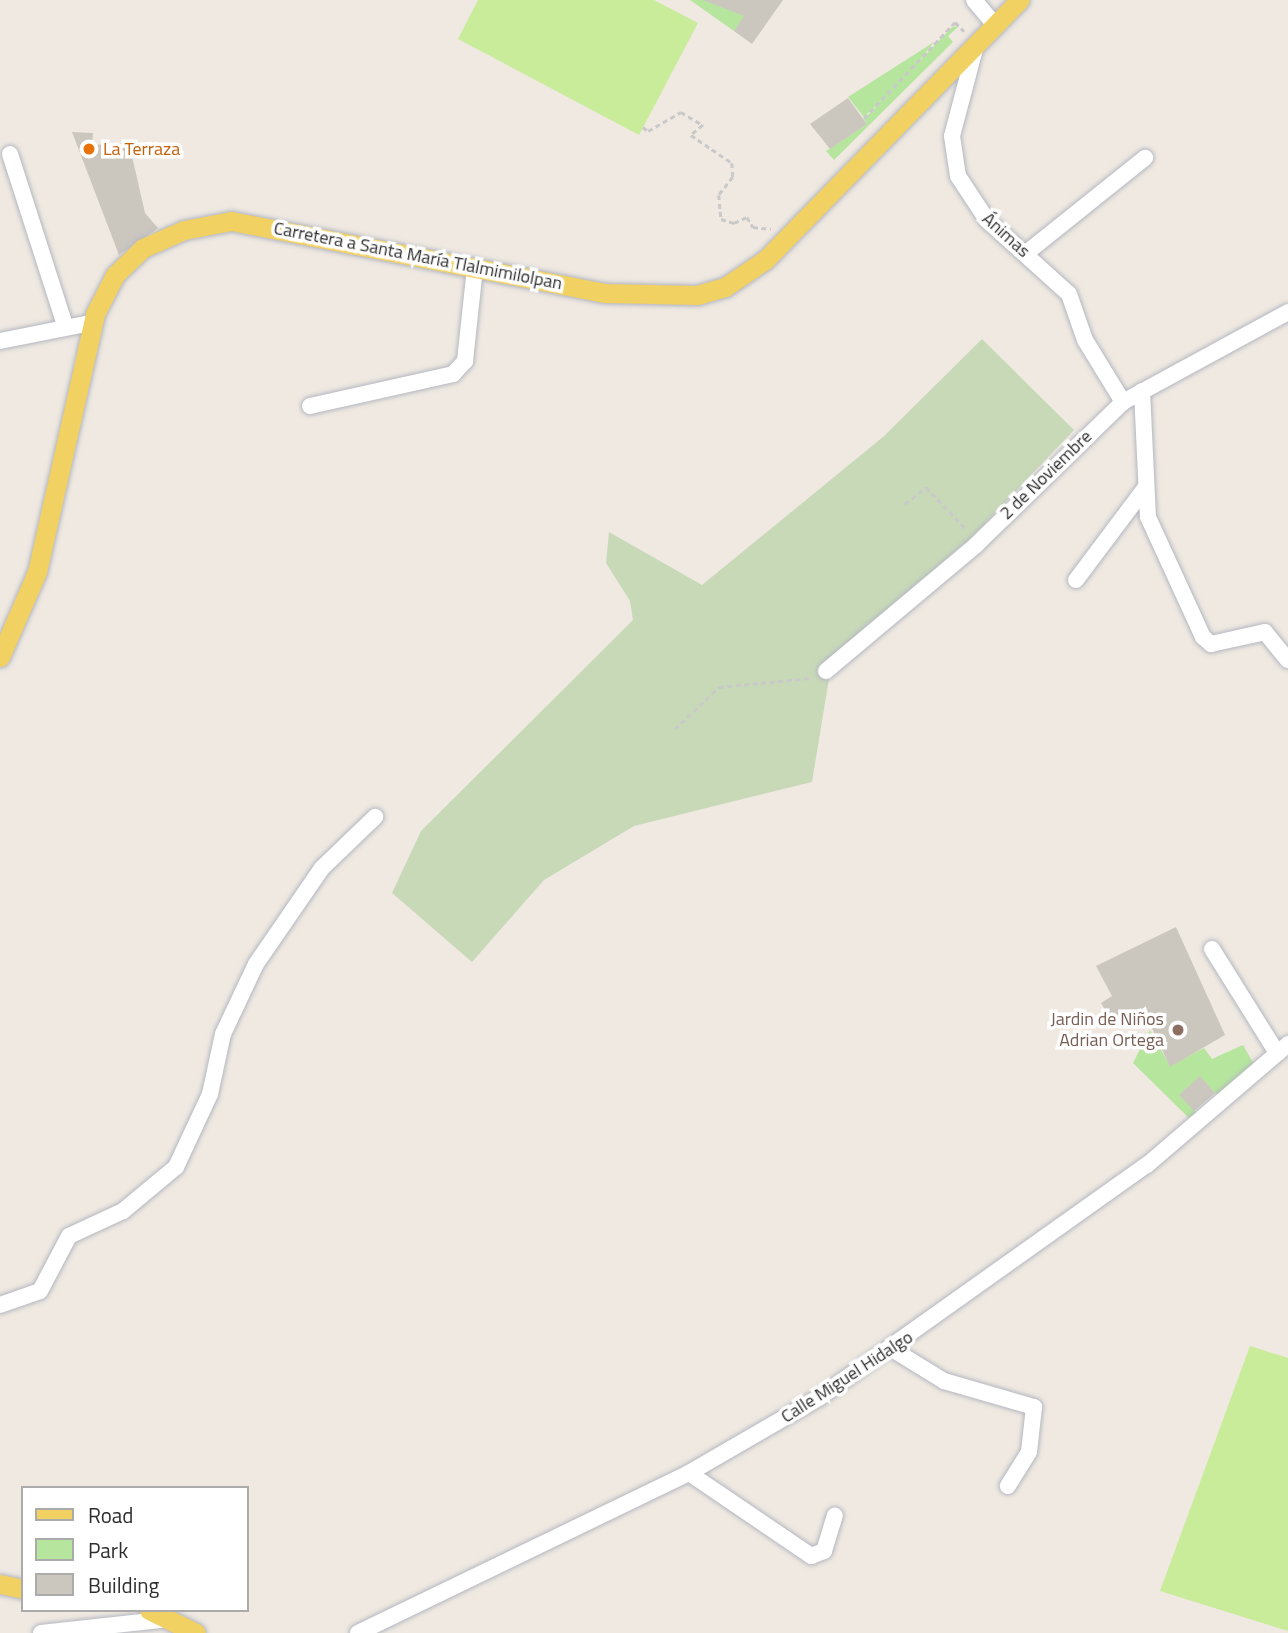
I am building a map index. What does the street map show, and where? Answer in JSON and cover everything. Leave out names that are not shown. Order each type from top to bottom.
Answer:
[{"type":"main road","name":"Carretera a Santa María Tlalmimilolpan","points":[[0,657],[37,572],[92,323],[106,287],[135,255],[162,237],[209,223],[269,226],[604,293],[670,299],[725,287],[787,239],[1020,0]]},
{"type":"main road","points":[[0,1584],[21,1588]]},
{"type":"main road","points":[[155,1612],[175,1619],[195,1633]]},
{"type":"street","points":[[974,0],[995,25]]},
{"type":"street","name":"Ánimas","points":[[975,49],[952,136],[953,159],[976,208],[1073,300],[1085,340],[1123,402]]},
{"type":"street","points":[[10,154],[65,325]]},
{"type":"street","points":[[1026,254],[1145,158]]},
{"type":"street","points":[[310,407],[453,374],[465,361],[475,267]]},
{"type":"street","name":"2 de Noviembre","points":[[826,671],[976,545],[1123,402],[1288,312]]},
{"type":"street","points":[[0,341],[65,325],[92,323]]},
{"type":"street","points":[[1142,391],[1148,432],[1145,488],[1154,532],[1203,637],[1211,644],[1265,632],[1288,660]]},
{"type":"street","points":[[1076,580],[1145,488]]},
{"type":"street","points":[[0,1305],[40,1291],[69,1236],[122,1211],[176,1167],[210,1094],[223,1034],[256,964],[322,868],[376,817]]},
{"type":"street","points":[[1212,949],[1283,1048]]},
{"type":"street","name":"Calle Miguel Hidalgo","points":[[358,1633],[689,1473],[892,1349],[1147,1166],[1283,1048]]},
{"type":"street","points":[[892,1349],[944,1381],[1034,1407],[1029,1452],[1007,1486]]},
{"type":"street","points":[[689,1473],[811,1556],[824,1551],[835,1516]]},
{"type":"street","points":[[41,1633],[175,1619]]},
{"type":"path","points":[[864,118],[955,22],[975,49]]},
{"type":"path","points":[[643,127],[648,131],[681,112],[702,125],[691,135],[732,163],[733,177],[719,195],[721,219],[734,223],[747,217],[753,227],[787,239]]},
{"type":"path","points":[[905,504],[926,487],[976,545]]},
{"type":"path","points":[[675,729],[719,687],[820,677],[826,671]]},
{"type":"green space","points":[[478,0],[654,0],[698,23],[639,135],[458,39]]},
{"type":"green space","points":[[690,0],[758,0],[734,31]]},
{"type":"green space","points":[[959,26],[948,36],[953,42],[834,160],[826,151],[867,124],[864,119],[952,27]]},
{"type":"green space","points":[[934,42],[907,77],[864,117],[848,97]]},
{"type":"green space","points":[[982,339],[1074,430],[972,537],[822,664],[829,679],[812,782],[634,826],[544,880],[472,962],[392,893],[421,831],[633,620],[630,601],[606,563],[609,532],[702,585],[883,437]]},
{"type":"green space","points":[[1150,1030],[1170,1066],[1204,1048],[1212,1059],[1243,1045],[1255,1066],[1218,1096],[1200,1077],[1180,1095],[1197,1113],[1190,1119],[1133,1063]]},
{"type":"green space","points":[[1250,1346],[1288,1358],[1288,1631],[1160,1591]]},
{"type":"building","points":[[703,0],[783,0],[752,44],[734,31],[744,16]]},
{"type":"building","points":[[848,98],[867,124],[830,149],[810,124]]},
{"type":"building","points":[[72,132],[93,133],[92,145],[129,143],[145,213],[158,228],[119,255]]},
{"type":"building","points":[[1176,927],[1225,1035],[1170,1067],[1147,1017],[1116,1028],[1101,1003],[1112,996],[1096,966]]},
{"type":"building","points":[[1200,1076],[1215,1093],[1194,1111],[1179,1095]]},
{"type":"place","name":"La Terraza","points":[[89,149]]},
{"type":"place","name":"Jardin de Niños Adrian Ortega","points":[[1178,1030]]}]
